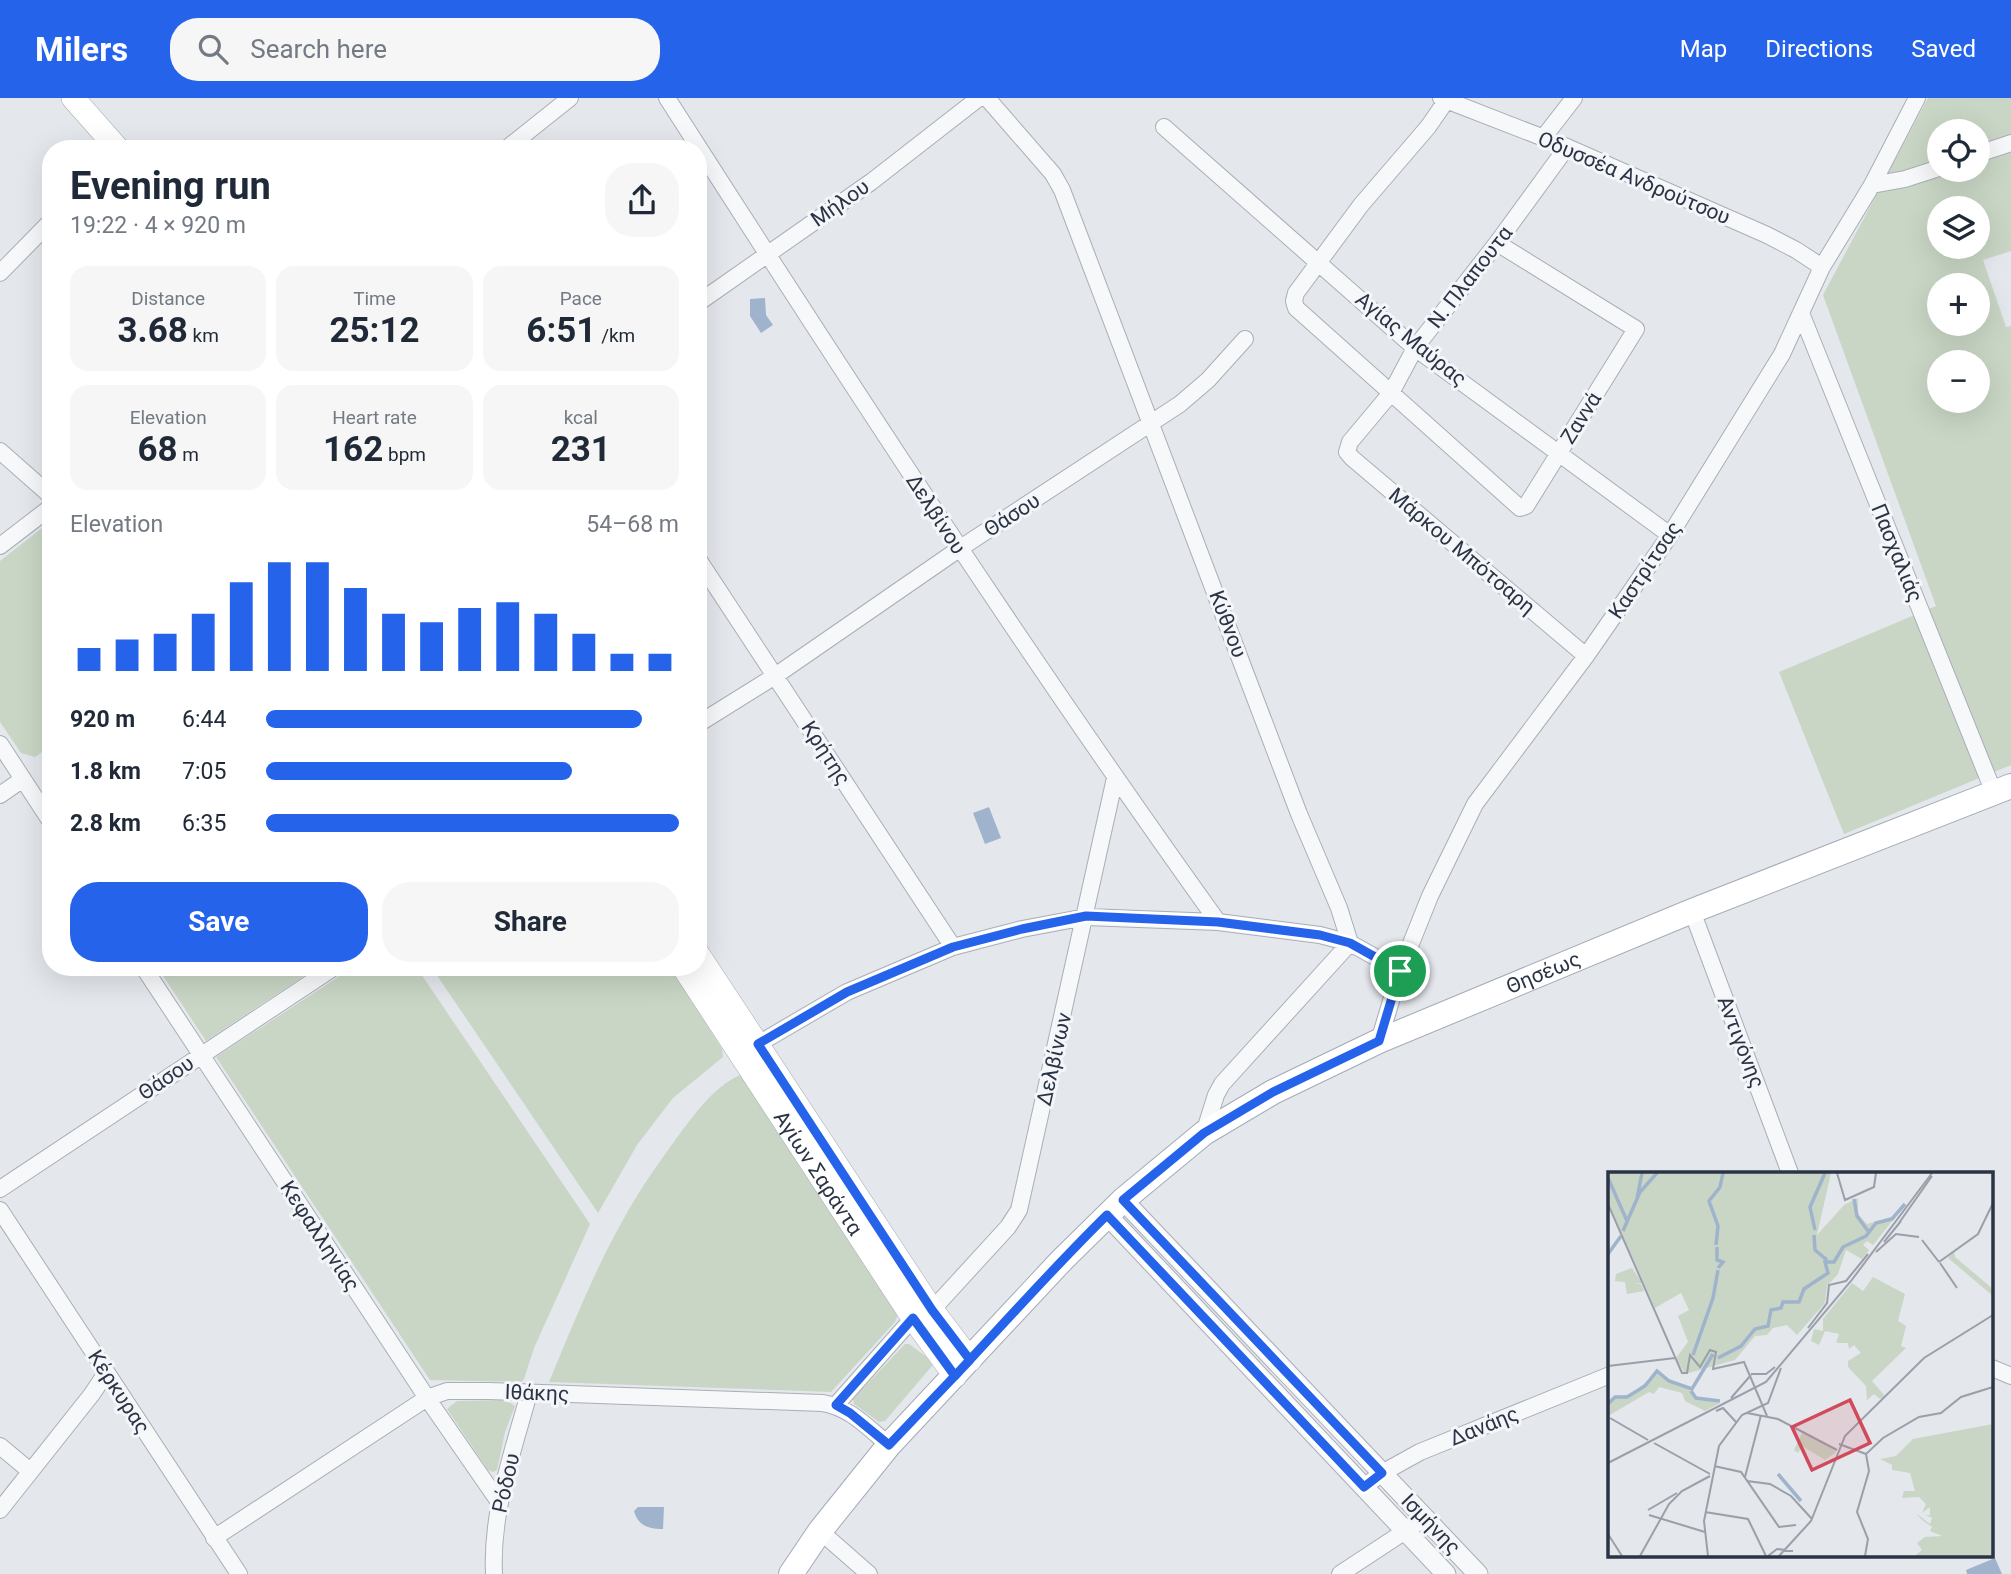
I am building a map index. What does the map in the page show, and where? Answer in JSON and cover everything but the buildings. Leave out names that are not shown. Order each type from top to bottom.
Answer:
[{"type":"main road","points":[[73,98],[110,140]]},
{"type":"main road","name":"Θησέως","points":[[791,1574],[820,1531],[889,1445],[1062,1259],[1115,1208],[1204,1133],[1273,1092],[1379,1041],[1692,911],[2002,789]]},
{"type":"main road","name":"Αγίων Σαράντα","points":[[707,968],[758,1044],[923,1314]]},
{"type":"main road","name":"Αγίων Σαράντα","points":[[690,976],[962,1368]]},
{"type":"street","points":[[517,140],[570,98]]},
{"type":"street","name":"Δελβίνου","points":[[667,98],[694,140]]},
{"type":"street","name":"Μήλου","points":[[707,297],[870,182],[979,98]]},
{"type":"street","name":"Κύθνου","points":[[987,98],[1053,174],[1062,190],[1300,814],[1339,908],[1350,943]]},
{"type":"street","points":[[1543,138],[1574,98]]},
{"type":"street","name":"Καστρίτσας","points":[[1379,1041],[1400,971],[1430,896],[1475,804],[1586,656],[1670,535],[1782,354],[1822,267],[1872,185],[1917,98]]},
{"type":"street","points":[[1391,393],[1296,308],[1294,301],[1296,293],[1361,205],[1429,127],[1443,99]]},
{"type":"street","name":"Οδυσσέα Ανδρούτσου","points":[[1443,99],[1567,147],[1767,235],[1822,267]]},
{"type":"street","name":"Αγίας Μαύρας","points":[[1164,127],[1415,348],[1670,535]]},
{"type":"street","points":[[1990,150],[2011,143]]},
{"type":"street","name":"Ν. Πλαπουτα","points":[[1350,442],[1391,393],[1415,348],[1567,147]]},
{"type":"street","name":"Δελβίνου","points":[[707,160],[959,549],[1115,778],[1218,922]]},
{"type":"street","points":[[1872,185],[1927,172]]},
{"type":"street","points":[[0,273],[42,229]]},
{"type":"street","name":"Ζαννά","points":[[1391,393],[1514,505],[1520,508],[1526,506],[1636,329],[1497,243]]},
{"type":"street","name":"Πασχαλιάς","points":[[1801,313],[2002,789]]},
{"type":"street","name":"Θάσου","points":[[707,718],[775,676],[959,549],[1180,404],[1208,380],[1245,339]]},
{"type":"street","name":"Μάρκου Μπότσαρη","points":[[1350,442],[1347,452],[1352,458],[1586,656]]},
{"type":"street","points":[[0,451],[42,488]]},
{"type":"street","points":[[0,547],[42,514]]},
{"type":"street","name":"Κρήτης","points":[[707,573],[953,947]]},
{"type":"street","points":[[0,744],[42,808]]},
{"type":"street","name":"Δελβίνων","points":[[836,1405],[1008,1227],[1019,1210],[1115,778]]},
{"type":"street","points":[[0,795],[23,779]]},
{"type":"street","name":"Αντιγόνης","points":[[1692,911],[1790,1172]]},
{"type":"street","points":[[758,1044],[847,992],[953,947],[1086,916],[1218,922],[1320,935],[1350,943],[1400,971]]},
{"type":"street","points":[[1204,1133],[1222,1084],[1350,943]]},
{"type":"street","name":"Κεφαλληνίας","points":[[150,976],[427,1398],[499,1502]]},
{"type":"street","name":"Θάσου","points":[[0,1189],[321,976]]},
{"type":"street","name":"Ισμήνης","points":[[1115,1208],[1382,1473],[1478,1574]]},
{"type":"street","name":"Ισμήνης","points":[[1115,1208],[1364,1487],[1446,1574]]},
{"type":"street","name":"Κέρκυρας","points":[[0,1210],[239,1574]]},
{"type":"street","points":[[1994,1369],[2011,1376]]},
{"type":"street","points":[[0,1510],[106,1373]]},
{"type":"street","name":"Δανάης","points":[[1364,1487],[1382,1473],[1420,1452],[1608,1376]]},
{"type":"street","name":"Ιθάκης","points":[[214,1538],[427,1398],[447,1391],[836,1405]]},
{"type":"street","name":"Ρόδου","points":[[494,1574],[493,1552],[499,1502],[529,1393]]},
{"type":"street","points":[[836,1405],[889,1445]]},
{"type":"street","points":[[0,1446],[30,1471]]},
{"type":"street","points":[[1340,1574],[1425,1518]]},
{"type":"street","points":[[820,1531],[869,1574]]},
{"type":"green space","points":[[1928,98],[2011,98],[2011,251],[1990,258],[1990,196],[1927,196],[1927,259],[1986,259],[1983,260],[1987,273],[1927,273],[1927,336],[1990,336],[1990,280],[2006,327],[2011,326],[2011,765],[1844,834],[1779,672],[1936,606],[1823,295]]},
{"type":"green space","points":[[42,528],[42,752],[35,757],[21,753],[0,722],[0,561]]},
{"type":"green space","points":[[163,976],[304,976],[206,1041]]},
{"type":"green space","points":[[340,976],[422,976],[590,1224],[521,1382],[430,1380],[216,1057]]},
{"type":"green space","points":[[437,976],[676,976],[722,1049],[723,1057],[673,1098],[637,1145],[598,1213]]},
{"type":"green space","points":[[740,1075],[751,1087],[898,1315],[895,1322],[831,1392],[549,1382],[593,1279],[635,1199],[697,1111],[721,1087]]},
{"type":"green space","points":[[905,1344],[909,1344],[932,1361],[932,1366],[885,1421],[879,1422],[854,1404],[853,1399]]},
{"type":"green space","points":[[505,1400],[515,1406],[505,1432],[497,1470],[493,1472],[488,1470],[447,1409],[457,1401]]},
{"type":"water","points":[[765,298],[766,315],[773,325],[761,333],[750,316],[750,299]]},
{"type":"water","points":[[989,807],[1001,838],[985,844],[973,813]]},
{"type":"water","points":[[638,1507],[664,1507],[663,1529],[641,1523],[634,1511]]},
{"type":"water","points":[[1995,1558],[2002,1574],[1967,1574],[1966,1570]]},
{"type":"route","points":[[1400,971],[1350,943],[1320,935],[1218,922],[1086,916],[953,947],[847,992],[758,1044],[932,1310],[970,1360],[889,1445],[836,1405],[913,1318],[955,1376],[970,1360],[979,1349],[1031,1294],[1062,1259],[1107,1215],[1364,1487],[1382,1473],[1123,1200],[1204,1133],[1273,1092],[1379,1041],[1400,971]]}]
